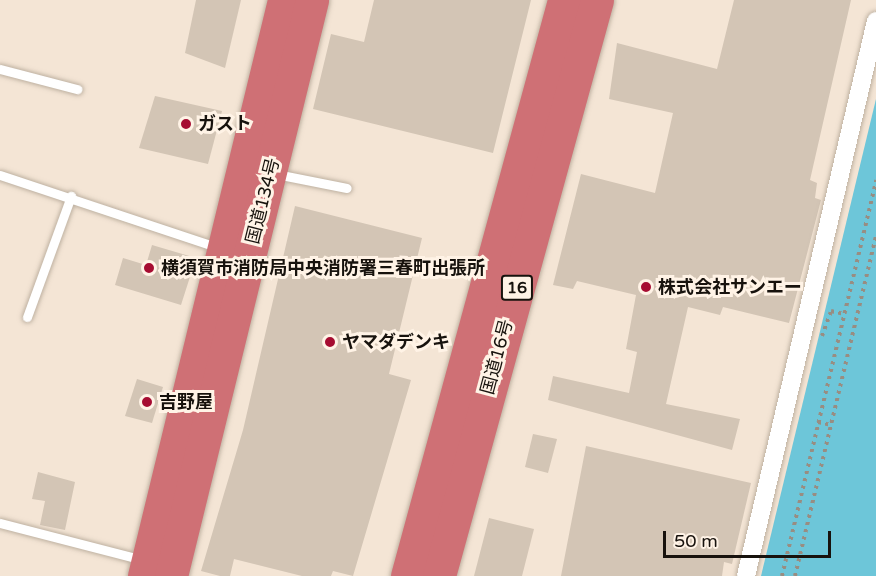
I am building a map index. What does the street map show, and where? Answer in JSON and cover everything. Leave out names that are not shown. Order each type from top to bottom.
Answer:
[{"type":"highway","name":"国道134号","points":[[154,571],[225,249],[257,171],[284,0]]},
{"type":"highway","name":"国道134号","points":[[154,571],[257,171],[312,0]]},
{"type":"highway","name":"国道16号","points":[[407,576],[564,0]]},
{"type":"highway","name":"国道16号","points":[[439,576],[597,0]]},
{"type":"street","points":[[746,576],[876,21]]},
{"type":"lane","points":[[0,69],[77,89]]},
{"type":"lane","points":[[257,171],[347,188]]},
{"type":"lane","points":[[0,175],[70,196],[225,249]]},
{"type":"lane","points":[[27,317],[70,196]]},
{"type":"lane","points":[[0,523],[154,571]]},
{"type":"path","points":[[782,576],[876,180]]},
{"type":"path","points":[[795,576],[876,236]]},
{"type":"path","points":[[826,338],[831,311],[844,315]]},
{"type":"path","points":[[818,422],[831,425]]},
{"type":"water","points":[[876,99],[876,576],[761,576]]},
{"type":"building","points":[[196,0],[241,0],[225,68],[185,53]]},
{"type":"building","points":[[374,0],[531,0],[493,153],[313,109],[331,34],[364,42]]},
{"type":"building","points":[[734,0],[851,0],[810,180],[817,183],[815,198],[821,200],[789,323],[723,307],[720,315],[688,307],[666,404],[740,419],[732,450],[548,400],[553,376],[629,393],[637,352],[626,349],[636,295],[577,281],[573,289],[553,285],[581,174],[655,193],[673,113],[609,99],[617,43],[717,69]]},
{"type":"building","points":[[155,96],[222,111],[208,164],[139,148]]},
{"type":"building","points":[[295,206],[422,238],[389,374],[411,380],[353,576],[333,571],[331,576],[302,576],[234,559],[230,576],[220,576],[201,571],[243,430]]},
{"type":"building","points":[[152,245],[196,258],[181,305],[115,285],[123,258],[146,265]]},
{"type":"building","points":[[137,379],[163,387],[152,423],[125,416]]},
{"type":"building","points":[[533,434],[557,439],[548,473],[525,467]]},
{"type":"building","points":[[586,446],[751,483],[732,564],[724,562],[722,576],[561,576]]},
{"type":"building","points":[[38,472],[75,482],[65,530],[40,525],[45,501],[32,499]]},
{"type":"building","points":[[489,518],[534,529],[522,576],[474,576]]},
{"type":"place","name":"ガスト","points":[[186,124]]},
{"type":"place","name":"横須賀市消防局中央消防署三春町出張所","points":[[149,268]]},
{"type":"place","name":"株式会社サンエー","points":[[646,287]]},
{"type":"place","name":"ヤマダデンキ","points":[[330,342]]},
{"type":"place","name":"吉野屋","points":[[147,402]]}]
